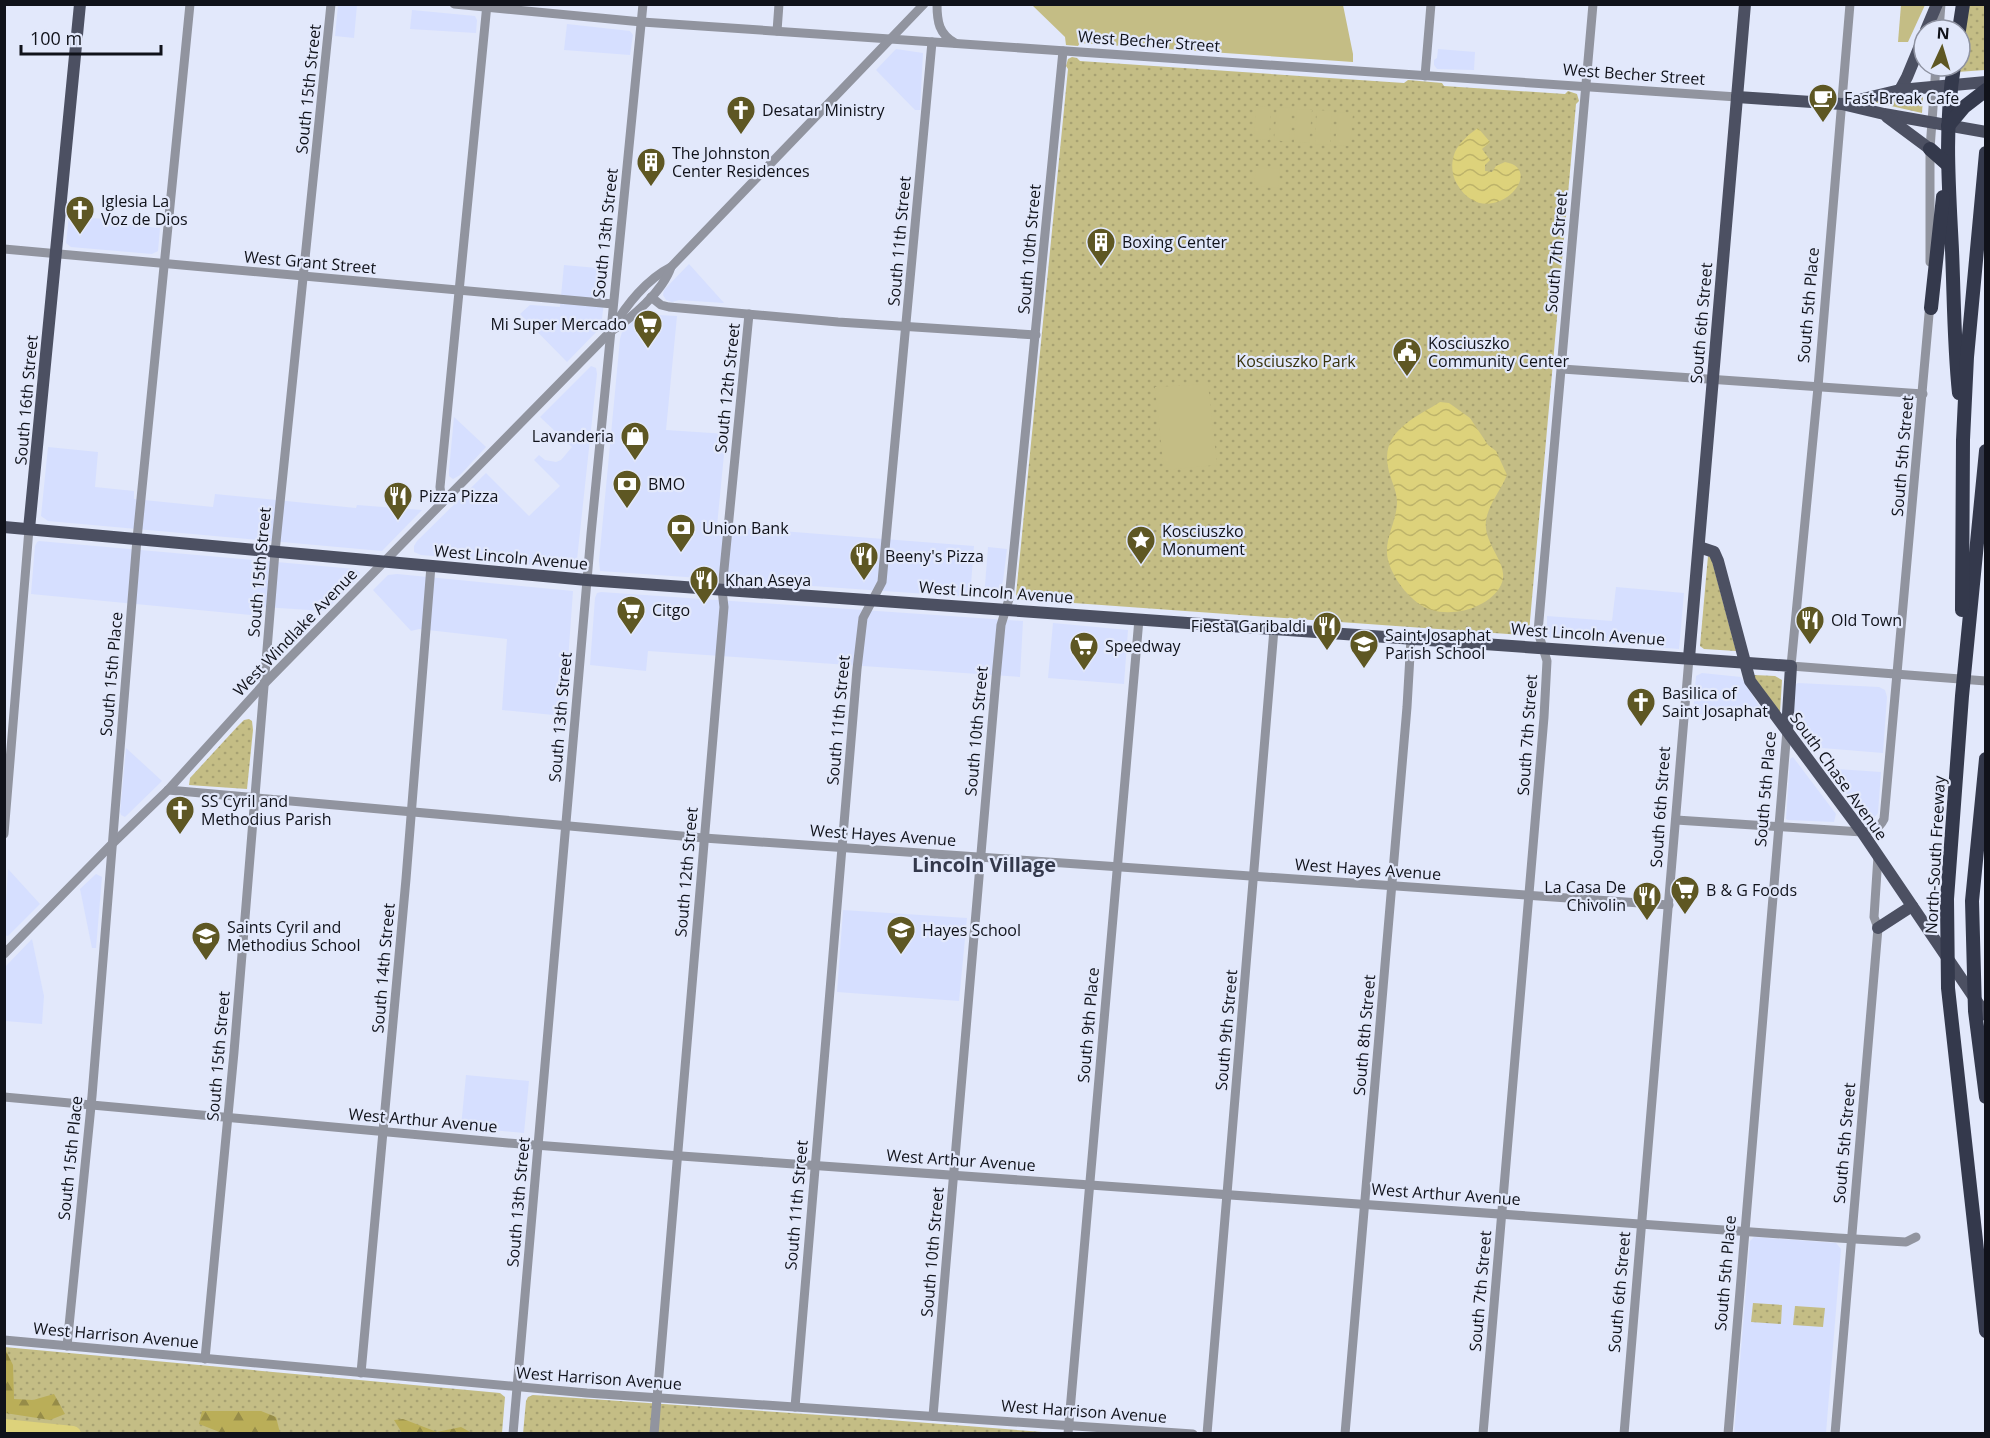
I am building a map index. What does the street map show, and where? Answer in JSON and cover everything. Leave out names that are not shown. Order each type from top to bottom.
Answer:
[{"type":"highway","points":[[1952,78],[1948,127],[1948,167],[1955,357],[1963,440]]},
{"type":"highway","points":[[1948,127],[1964,107],[1986,90]]},
{"type":"highway","points":[[1930,148],[1948,167]]},
{"type":"highway","points":[[1962,696],[1963,440],[1967,357],[1986,153]]},
{"type":"highway","points":[[1930,308],[1948,167]]},
{"type":"highway","name":"North-South Freeway","points":[[1986,451],[1962,696],[1947,899],[1948,988],[1986,1331]]},
{"type":"highway","points":[[1986,759],[1972,901],[1975,1011],[1986,1097]]},
{"type":"main road","name":"South 16th Street","points":[[29,529],[80,4]]},
{"type":"main road","name":"South 6th Street","points":[[1689,658],[1745,4]]},
{"type":"main road","points":[[1900,90],[1912,65]]},
{"type":"main road","name":"West Becher Street","points":[[1842,104],[1900,90],[1986,82]]},
{"type":"main road","name":"West Becher Street","points":[[1737,97],[1842,104],[1948,127],[1986,132]]},
{"type":"main road","points":[[1884,114],[1930,148]]},
{"type":"main road","name":"West Lincoln Avenue","points":[[4,527],[587,580],[1791,666]]},
{"type":"main road","name":"South Chase Avenue","points":[[1699,547],[1714,552],[1718,561],[1750,681],[1862,832],[1986,1015]]},
{"type":"main road","name":"South 5th Place","points":[[1787,730],[1791,666]]},
{"type":"main road","points":[[1878,928],[1912,906]]},
{"type":"street","name":"South 15th Place","points":[[67,1346],[91,1106],[137,539],[190,4]]},
{"type":"street","name":"South 15th Street","points":[[205,1359],[228,1118],[275,552],[331,4]]},
{"type":"street","name":"West Becher Street","points":[[454,4],[642,22],[1737,97]]},
{"type":"street","name":"South 13th Street","points":[[513,1434],[587,580],[643,4]]},
{"type":"street","points":[[777,31],[779,4]]},
{"type":"street","name":"West Windlake Avenue","points":[[4,954],[168,790],[264,684],[442,503],[610,333],[651,297],[667,279],[672,267],[924,4]]},
{"type":"street","points":[[937,4],[937,19],[941,32],[957,44]]},
{"type":"street","points":[[1425,76],[1431,4]]},
{"type":"street","name":"South 7th Street","points":[[1483,1434],[1545,706],[1547,661],[1538,632],[1593,4]]},
{"type":"street","name":"South 5th Place","points":[[1791,666],[1851,4]]},
{"type":"street","points":[[442,503],[440,487],[487,6]]},
{"type":"street","name":"South 11th Street","points":[[795,1407],[860,649],[865,614],[882,582],[932,42]]},
{"type":"street","name":"South 10th Street","points":[[933,1416],[1001,625],[1009,599],[1063,51]]},
{"type":"street","name":"South 5th Street","points":[[1862,832],[1874,831],[1881,826],[1884,819],[1898,675],[1930,308],[1930,148],[1935,78]]},
{"type":"street","name":"West Grant Street","points":[[4,249],[614,304]]},
{"type":"street","name":"West Windlake Avenue","points":[[610,333],[624,309],[659,273],[672,267]]},
{"type":"street","points":[[651,297],[661,305],[669,307],[1036,335]]},
{"type":"street","name":"South 12th Street","points":[[654,1434],[724,607],[722,590],[749,314]]},
{"type":"street","points":[[1562,369],[1923,394]]},
{"type":"street","name":"South 16th Street","points":[[4,834],[29,529]]},
{"type":"street","name":"South 14th Street","points":[[361,1373],[412,813],[431,566]]},
{"type":"street","name":"South 9th Place","points":[[1068,1429],[1139,619]]},
{"type":"street","name":"South 9th Street","points":[[1207,1434],[1274,629]]},
{"type":"street","name":"South 8th Street","points":[[1345,1434],[1411,638]]},
{"type":"street","name":"South 6th Street","points":[[1624,1434],[1689,658]]},
{"type":"street","name":"West Lincoln Avenue","points":[[1791,666],[1986,681]]},
{"type":"street","name":"South 5th Place","points":[[1728,1434],[1787,730]]},
{"type":"street","name":"West Hayes Avenue","points":[[168,790],[704,838],[1669,905]]},
{"type":"street","points":[[1676,820],[1862,832]]},
{"type":"street","name":"South 5th Street","points":[[1835,1434],[1878,928],[1874,917],[1878,856]]},
{"type":"street","name":"West Arthur Avenue","points":[[4,1097],[538,1145],[1906,1242],[1916,1237]]},
{"type":"street","name":"West Harrison Avenue","points":[[4,1340],[517,1387],[933,1416],[1068,1429],[1193,1434]]},
{"type":"shaded area","points":[[338,5],[357,5],[354,38],[335,36]]},
{"type":"shaded area","points":[[412,10],[475,16],[476,33],[410,29]]},
{"type":"shaded area","points":[[567,24],[630,31],[633,35],[630,55],[564,50]]},
{"type":"shaded area","points":[[896,49],[923,53],[920,110],[915,110],[876,70]]},
{"type":"shaded area","points":[[1438,49],[1475,52],[1474,70],[1437,69],[1434,60],[1437,58]]},
{"type":"shaded area","points":[[69,216],[127,221],[127,225],[160,228],[158,251],[152,254],[71,247],[66,243]]},
{"type":"shaded area","points":[[689,264],[724,303],[666,300],[663,295],[664,290]]},
{"type":"shaded area","points":[[564,265],[608,269],[601,327],[567,362],[520,314],[530,305],[560,307]]},
{"type":"shaded area","points":[[640,314],[677,316],[666,430],[726,434],[717,526],[974,546],[970,597],[600,571],[599,561],[620,339],[622,332]]},
{"type":"shaded area","points":[[591,366],[596,368],[597,374],[576,569],[421,555],[414,552],[417,541],[486,473],[529,516],[560,486],[534,460],[539,455],[545,460],[556,462],[561,460],[572,447],[540,417]]},
{"type":"shaded area","points":[[454,417],[486,447],[460,475],[453,479],[449,476],[449,470]]},
{"type":"shaded area","points":[[48,447],[98,452],[95,487],[134,491],[134,499],[213,507],[215,494],[356,508],[357,505],[422,510],[382,551],[48,521],[41,516]]},
{"type":"shaded area","points":[[39,541],[355,569],[360,573],[359,577],[325,611],[263,607],[262,616],[31,594],[35,546]]},
{"type":"shaded area","points":[[988,547],[1007,549],[1003,581],[999,595],[995,599],[984,598]]},
{"type":"shaded area","points":[[388,575],[573,591],[564,716],[502,710],[507,639],[419,629],[411,631],[373,590]]},
{"type":"shaded area","points":[[1616,587],[1684,593],[1679,649],[1547,638],[1547,616],[1612,621]]},
{"type":"shaded area","points":[[597,593],[1023,621],[1020,677],[648,651],[646,671],[590,665],[595,598]]},
{"type":"shaded area","points":[[1053,623],[1128,630],[1124,684],[1048,678]]},
{"type":"shaded area","points":[[1702,673],[1741,677],[1766,717],[1693,714],[1696,676]]},
{"type":"shaded area","points":[[1798,683],[1879,687],[1885,690],[1887,697],[1883,753],[1822,748],[1816,750],[1794,718],[1795,685]]},
{"type":"shaded area","points":[[126,748],[162,781],[125,817],[120,812]]},
{"type":"shaded area","points":[[1793,757],[1836,814],[1834,822],[1786,819],[1790,759]]},
{"type":"shaded area","points":[[1837,769],[1881,772],[1878,813],[1874,818],[1864,817],[1831,772]]},
{"type":"shaded area","points":[[8,869],[40,904],[8,936],[4,935]]},
{"type":"shaded area","points":[[96,874],[102,877],[96,948],[92,948],[80,889]]},
{"type":"shaded area","name":"Hayes School","points":[[843,910],[967,918],[959,1001],[837,992]]},
{"type":"shaded area","points":[[32,939],[44,996],[42,1024],[5,1021],[5,967]]},
{"type":"shaded area","points":[[466,1075],[529,1081],[524,1133],[461,1127]]},
{"type":"shaded area","points":[[1754,1237],[1836,1243],[1841,1249],[1826,1433],[1734,1434],[1750,1241]]},
{"type":"green space","points":[[1032,5],[1343,5],[1353,62],[1080,43],[1078,46],[1066,45],[1065,37]]},
{"type":"green space","points":[[1901,5],[1925,5],[1919,18],[1912,18],[1912,33],[1908,42],[1898,42]]},
{"type":"green space","points":[[1968,5],[1985,5],[1985,70],[1972,71],[1972,18],[1966,18]]},
{"type":"green space","name":"Kosciuszko Park","points":[[1072,57],[1080,61],[1404,83],[1408,80],[1442,83],[1444,86],[1565,94],[1568,91],[1577,94],[1579,101],[1576,104],[1529,632],[1522,635],[1018,599],[1016,595],[1068,69],[1066,66],[1068,59]]},
{"type":"green space","points":[[1923,96],[1922,113],[1869,101]]},
{"type":"green space","points":[[1256,106],[1271,107],[1269,140],[1254,139]]},
{"type":"green space","points":[[1277,107],[1292,108],[1289,142],[1274,140]]},
{"type":"green space","points":[[1297,109],[1312,110],[1309,143],[1294,142]]},
{"type":"green space","points":[[1317,110],[1332,111],[1330,145],[1315,144]]},
{"type":"green space","points":[[1338,112],[1353,113],[1350,146],[1335,145]]},
{"type":"green space","points":[[1256,166],[1280,169],[1278,188],[1254,186]]},
{"type":"green space","points":[[1208,384],[1217,465],[1164,470],[1155,387]]},
{"type":"green space","points":[[1708,556],[1711,557],[1736,651],[1704,649],[1700,646]]},
{"type":"green space","points":[[1753,676],[1775,676],[1782,680],[1780,712]]},
{"type":"green space","points":[[244,720],[252,721],[253,730],[247,789],[189,785],[190,778]]},
{"type":"green space","points":[[1753,1303],[1782,1305],[1781,1324],[1751,1322]]},
{"type":"green space","points":[[1795,1306],[1825,1308],[1823,1327],[1793,1325]]},
{"type":"green space","points":[[4,1347],[500,1393],[505,1397],[502,1433],[5,1433]]},
{"type":"green space","points":[[6,1351],[13,1365],[14,1399],[33,1400],[54,1394],[65,1414],[50,1420],[5,1413],[4,1352]]},
{"type":"green space","points":[[533,1395],[1056,1433],[523,1434],[526,1401]]},
{"type":"green space","points":[[202,1411],[261,1411],[276,1417],[280,1433],[222,1433],[199,1424]]},
{"type":"green space","points":[[403,1419],[437,1432],[461,1427],[472,1433],[402,1433],[394,1420]]},
{"type":"water","points":[[1478,128],[1490,142],[1482,149],[1490,160],[1485,165],[1485,171],[1492,172],[1496,166],[1505,162],[1517,167],[1521,176],[1509,196],[1497,202],[1483,204],[1470,198],[1457,184],[1454,176],[1452,164],[1455,152],[1459,145]]},
{"type":"water","points":[[1440,402],[1449,403],[1470,418],[1488,445],[1496,451],[1507,475],[1489,509],[1486,521],[1488,539],[1502,570],[1501,585],[1496,593],[1480,604],[1451,612],[1432,610],[1411,597],[1394,576],[1387,553],[1397,502],[1388,467],[1387,455],[1390,444],[1402,427]]},
{"type":"waterway","points":[[4,1427],[73,1434]]},
{"type":"place","name":"Fast Break Cafe","points":[[1823,124]]},
{"type":"place","name":"Desatar Ministry","points":[[741,136]]},
{"type":"place","name":"The Johnston Center Residences","points":[[651,188]]},
{"type":"place","name":"Iglesia La Voz de Dios","points":[[80,236]]},
{"type":"place","name":"Boxing Center","points":[[1101,268]]},
{"type":"place","name":"Mi Super Mercado","points":[[648,350]]},
{"type":"place","name":"Kosciuszko Community Center","points":[[1407,378]]},
{"type":"place","name":"Lavanderia","points":[[635,462]]},
{"type":"place","name":"BMO","points":[[627,510]]},
{"type":"place","name":"Pizza Pizza","points":[[398,522]]},
{"type":"place","name":"Union Bank","points":[[681,554]]},
{"type":"place","name":"Kosciuszko Monument","points":[[1141,566]]},
{"type":"place","name":"Beeny's Pizza","points":[[864,582]]},
{"type":"place","name":"Khan Aseya","points":[[704,606]]},
{"type":"place","name":"Citgo","points":[[631,636]]},
{"type":"place","name":"Old Town","points":[[1810,646]]},
{"type":"place","name":"Fiesta Garibaldi","points":[[1327,652]]},
{"type":"place","name":"Saint Josaphat Parish School","points":[[1364,670]]},
{"type":"place","name":"Speedway","points":[[1084,672]]},
{"type":"place","name":"Basilica of Saint Josaphat","points":[[1641,728]]},
{"type":"place","name":"SS Cyril and Methodius Parish","points":[[180,836]]},
{"type":"place","name":"B & G Foods","points":[[1685,916]]},
{"type":"place","name":"La Casa De Chivolin","points":[[1647,922]]},
{"type":"place","name":"Hayes School","points":[[901,956]]},
{"type":"place","name":"Saints Cyril and Methodius School","points":[[206,962]]},
{"type":"district","name":"Lincoln Village","points":[[984,864]]}]
